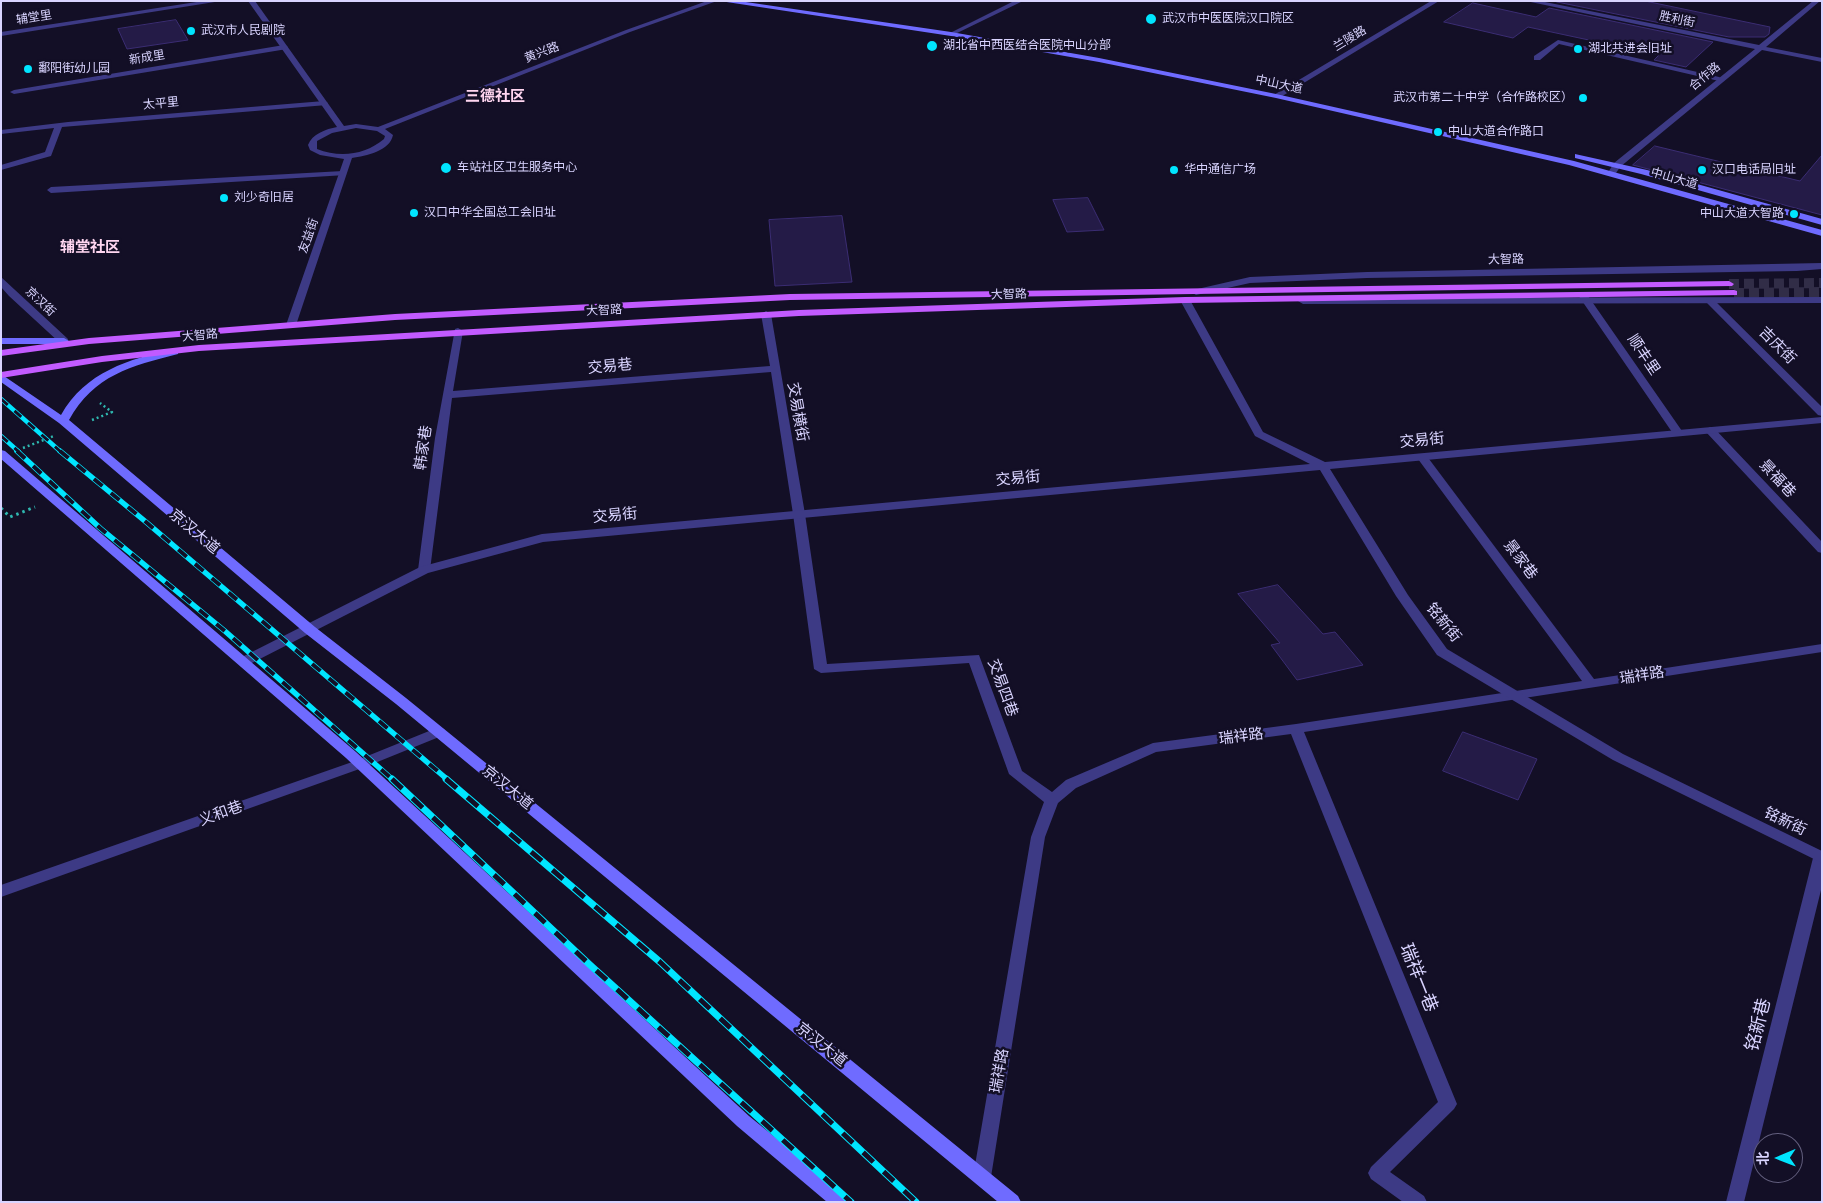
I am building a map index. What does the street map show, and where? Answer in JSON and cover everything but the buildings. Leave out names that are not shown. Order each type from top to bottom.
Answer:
[{"type":"main road","name":"中山大道","points":[[723,1],[955,32],[1276,96],[1438,132],[1611,174],[1822,233]]},
{"type":"main road","name":"中山大道","points":[[746,1],[1116,56],[1287,90],[1617,165],[1822,222]]},
{"type":"main road","name":"大智路","points":[[1,353],[90,341],[395,317],[790,297],[1189,296],[1729,284]]},
{"type":"main road","name":"大智路","points":[[1586,298],[1734,293]]},
{"type":"main road","name":"大智路","points":[[1,376],[102,359],[199,348],[458,331],[766,314],[1189,296],[1211,301]]},
{"type":"main road","points":[[1,341],[64,341]]},
{"type":"main road","points":[[62,421],[69,408],[82,392],[107,372],[151,357],[199,348]]},
{"type":"main road","name":"京汉大道","points":[[1,376],[62,421],[310,630],[439,732],[1012,1202]]},
{"type":"main road","points":[[1,453],[360,764],[743,1121],[842,1202]]},
{"type":"street","name":"辅堂里","points":[[1,34],[218,1]]},
{"type":"street","points":[[251,1],[342,128]]},
{"type":"street","name":"黄兴路","points":[[379,128],[628,31],[714,1]]},
{"type":"street","points":[[955,32],[1020,1]]},
{"type":"street","name":"兰陵路","points":[[1276,96],[1436,1]]},
{"type":"street","name":"胜利街","points":[[1529,1],[1822,60]]},
{"type":"street","name":"合作路","points":[[1611,174],[1617,165],[1817,1]]},
{"type":"street","points":[[1537,58],[1558,42],[1719,80]]},
{"type":"street","name":"新成里","points":[[14,92],[284,47]]},
{"type":"street","name":"太平里","points":[[1,132],[59,125],[324,103]]},
{"type":"street","points":[[1,168],[48,154],[59,125]]},
{"type":"street","points":[[342,128],[379,128],[389,135],[388,140],[383,145],[368,152],[349,156],[321,153],[314,150],[312,145],[320,135],[342,128]]},
{"type":"street","name":"友益街","points":[[291,325],[349,156]]},
{"type":"street","points":[[51,190],[344,173]]},
{"type":"street","name":"大智路","points":[[1189,296],[1250,280],[1367,275],[1797,268],[1822,266]]},
{"type":"street","name":"京汉街","points":[[1,280],[12,294],[64,341]]},
{"type":"street","points":[[1189,296],[1259,434],[1323,466]]},
{"type":"street","name":"大智路","points":[[1211,301],[1586,298],[1822,300]]},
{"type":"street","name":"顺丰里","points":[[1586,298],[1678,433]]},
{"type":"street","name":"吉庆街","points":[[1710,300],[1822,413]]},
{"type":"street","name":"交易横街","points":[[766,314],[800,514],[821,669]]},
{"type":"street","name":"韩家巷","points":[[424,570],[447,395],[458,331]]},
{"type":"street","name":"交易巷","points":[[447,395],[775,369]]},
{"type":"street","name":"交易街","points":[[243,662],[310,630],[424,570],[542,538],[1822,420]]},
{"type":"street","name":"景福巷","points":[[1710,430],[1822,549]]},
{"type":"street","name":"景家巷","points":[[1422,457],[1591,684]]},
{"type":"street","name":"铭新街","points":[[1323,466],[1402,596],[1442,652],[1618,757],[1821,858]]},
{"type":"street","name":"瑞祥路","points":[[982,1177],[1038,837],[1052,800],[1071,784],[1153,748],[1296,729],[1822,648]]},
{"type":"street","name":"交易四巷","points":[[821,669],[974,658],[1016,774],[1052,800]]},
{"type":"street","name":"瑞祥一巷","points":[[1296,729],[1448,1104],[1377,1173],[1418,1202]]},
{"type":"street","name":"义和巷","points":[[1,891],[360,764],[439,732]]},
{"type":"street","name":"铭新巷","points":[[1735,1202],[1821,858]]},
{"type":"path","points":[[1,508],[10,517],[55,499]]},
{"type":"tunnel","points":[[1729,284],[1822,283]]},
{"type":"tunnel","points":[[1734,293],[1822,292]]},
{"type":"railway","points":[[1,399],[61,452]]},
{"type":"railway","points":[[1,436],[19,452]]},
{"type":"railway","points":[[17,451],[100,528],[226,632],[393,780]]},
{"type":"railway","points":[[60,451],[448,780]]},
{"type":"railway","points":[[392,779],[589,964],[851,1202]]},
{"type":"railway","points":[[446,779],[660,962],[916,1202]]},
{"type":"place","name":"武汉市中医医院汉口院区","points":[[1151,19]]},
{"type":"place","name":"武汉市人民剧院","points":[[191,31]]},
{"type":"place","name":"湖北省中西医结合医院中山分部","points":[[932,46]]},
{"type":"place","name":"湖北共进会旧址","points":[[1578,49]]},
{"type":"place","name":"鄱阳街幼儿园","points":[[28,69]]},
{"type":"place","name":"武汉市第二十中学（合作路校区）","points":[[1583,98]]},
{"type":"place","name":"中山大道合作路口","points":[[1438,132]]},
{"type":"place","name":"车站社区卫生服务中心","points":[[446,168]]},
{"type":"place","name":"华中通信广场","points":[[1174,170]]},
{"type":"place","name":"汉口电话局旧址","points":[[1702,170]]},
{"type":"place","name":"刘少奇旧居","points":[[224,198]]},
{"type":"place","name":"汉口中华全国总工会旧址","points":[[414,213]]},
{"type":"place","name":"中山大道大智路","points":[[1794,214]]},
{"type":"district","name":"三德社区","points":[[495,97]]},
{"type":"district","name":"辅堂社区","points":[[90,248]]}]
